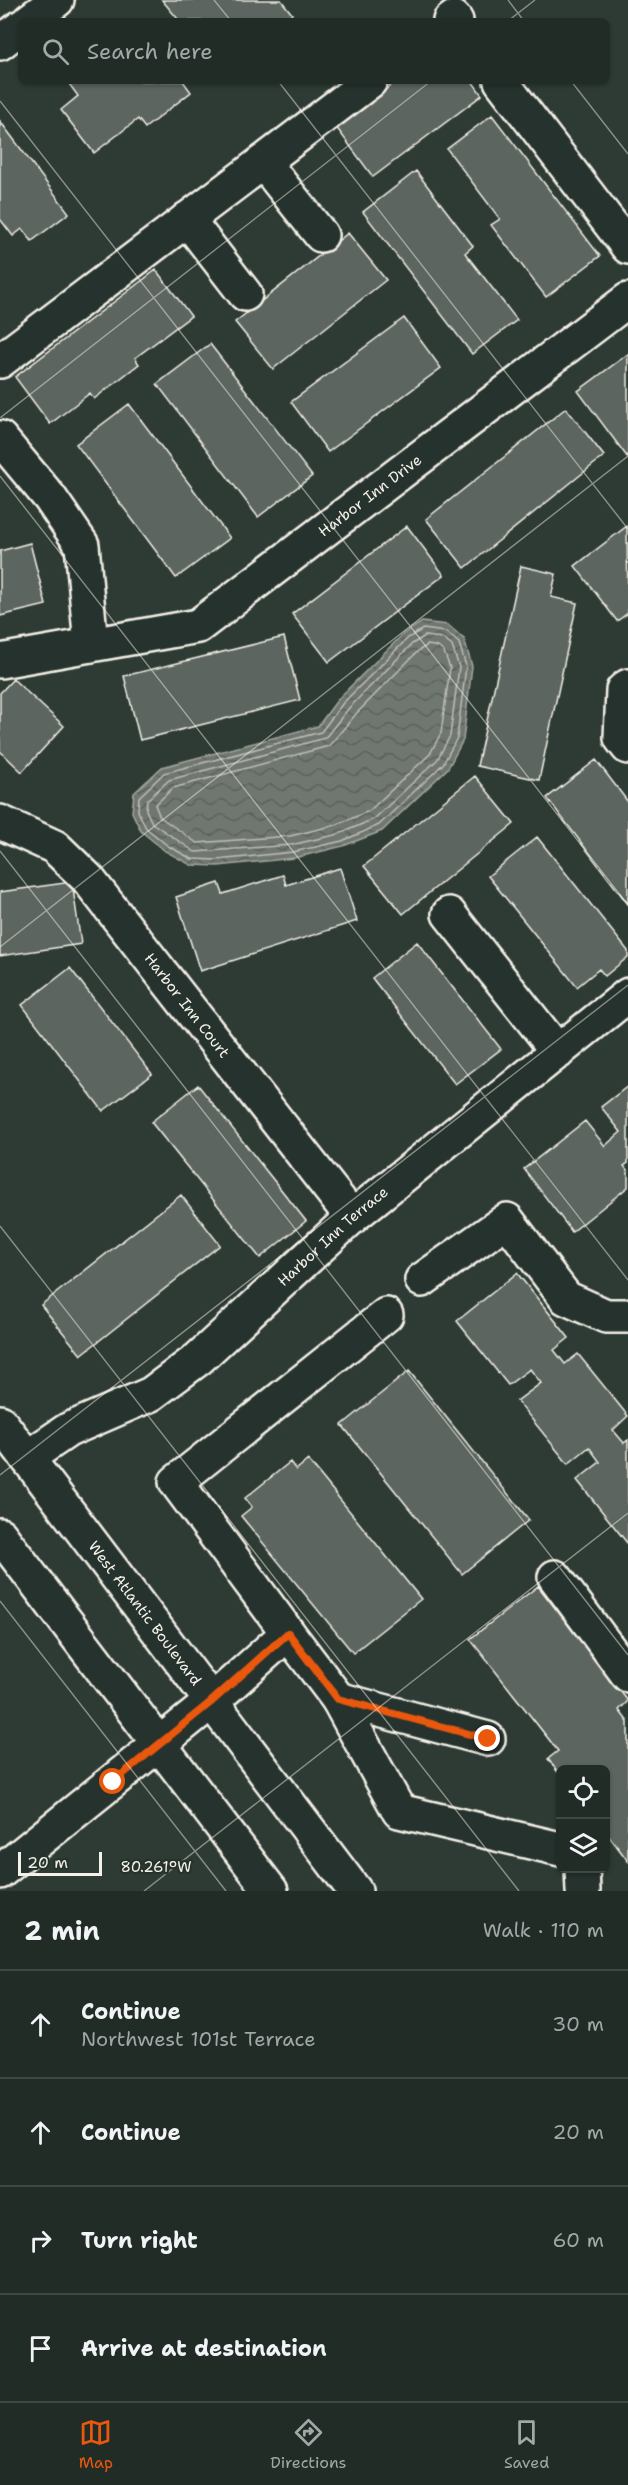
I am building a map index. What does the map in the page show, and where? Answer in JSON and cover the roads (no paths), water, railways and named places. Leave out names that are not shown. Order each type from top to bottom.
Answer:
[{"type":"street","points":[[33,18],[57,0]]},
{"type":"street","points":[[0,43],[18,29]]},
{"type":"street","points":[[0,361],[366,84]]},
{"type":"street","points":[[503,84],[628,247]]},
{"type":"street","points":[[263,162],[321,234]]},
{"type":"street","points":[[188,219],[245,294]]},
{"type":"street","name":"Harbor Inn Drive","points":[[0,660],[198,626],[628,300]]},
{"type":"street","points":[[0,438],[50,498],[82,545],[91,645]]},
{"type":"street","points":[[628,686],[623,690],[621,738],[628,747]]},
{"type":"street","name":"Harbor Inn Court","points":[[0,822],[55,848],[88,879],[352,1217]]},
{"type":"street","points":[[449,914],[558,1052]]},
{"type":"street","name":"Harbor Inn Terrace","points":[[27,1458],[68,1430],[151,1394],[198,1359],[352,1217],[628,995]]},
{"type":"street","points":[[422,1280],[507,1220],[566,1298],[606,1316],[628,1316]]},
{"type":"street","points":[[386,1315],[176,1482],[338,1699],[399,1810],[556,1848]]},
{"type":"street","name":"West Atlantic Boulevard","points":[[0,1422],[355,1891]]},
{"type":"street","points":[[0,1535],[271,1891]]},
{"type":"street","points":[[555,1577],[628,1675]]},
{"type":"street","points":[[0,1872],[211,1702],[288,1633]]},
{"type":"street","points":[[338,1699],[488,1739]]},
{"type":"street","points":[[582,1873],[583,1891]]},
{"type":"water","points":[[422,622],[448,625],[464,639],[472,666],[463,740],[448,768],[382,831],[343,846],[294,858],[218,866],[191,865],[165,851],[141,831],[132,812],[134,793],[162,767],[318,726],[338,699],[404,633]]}]
